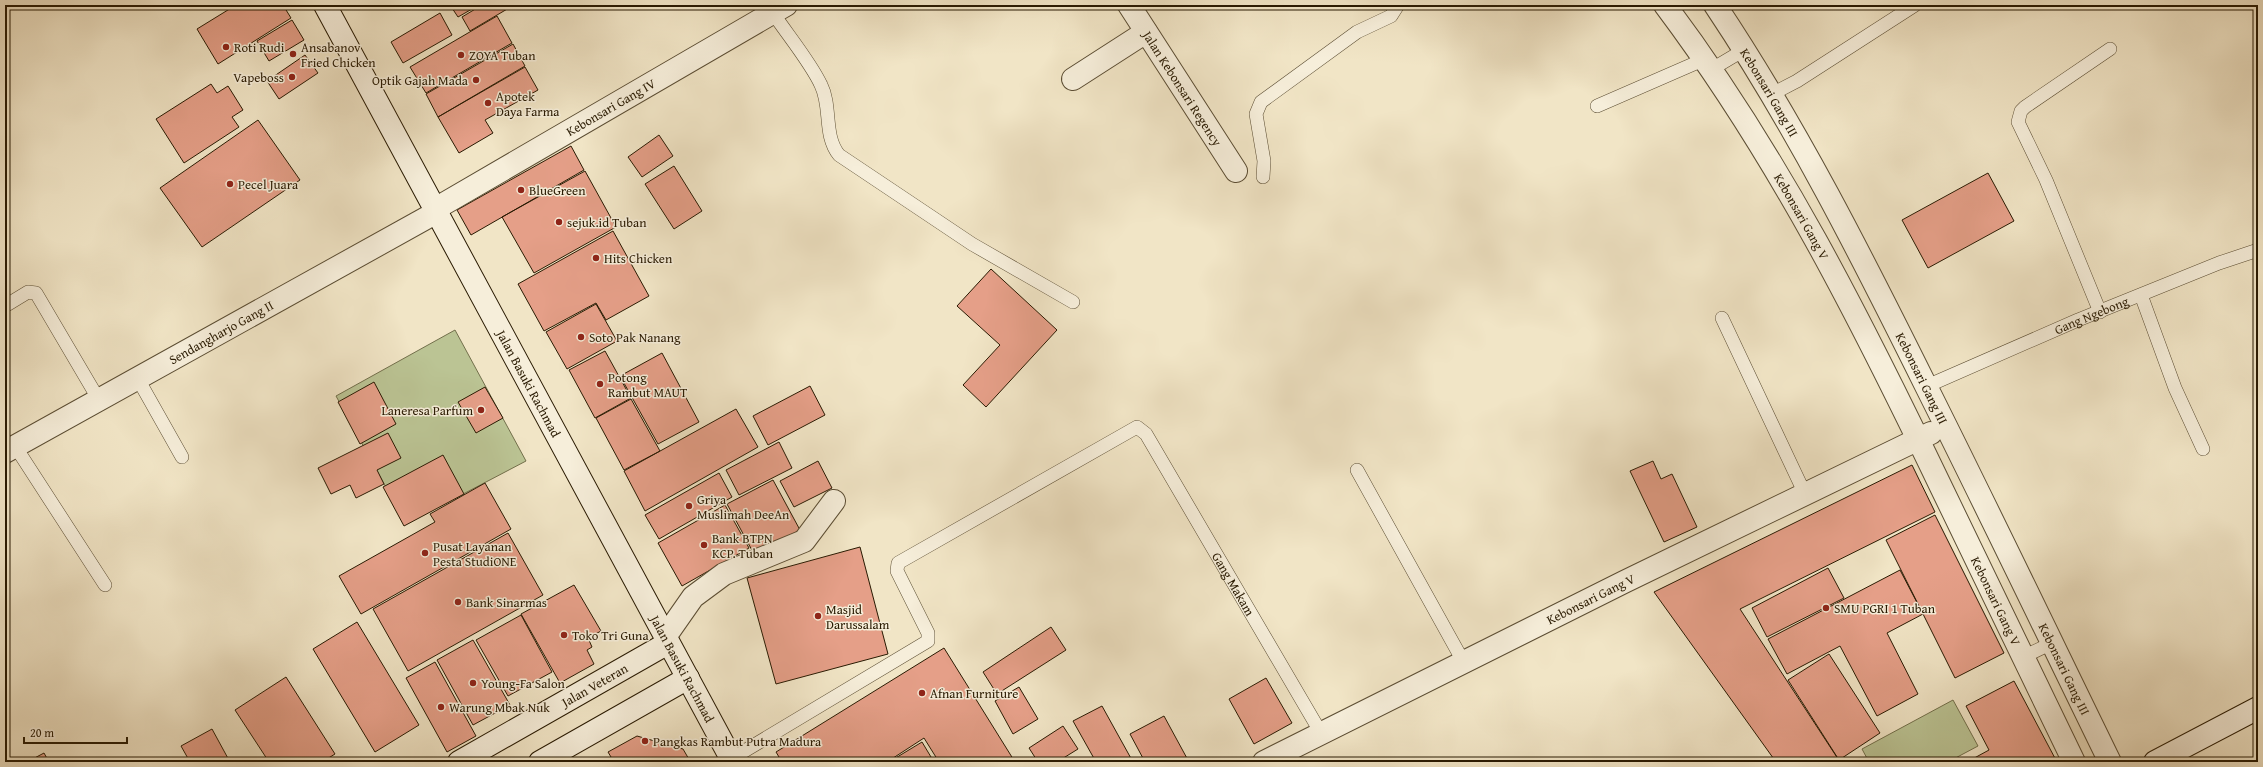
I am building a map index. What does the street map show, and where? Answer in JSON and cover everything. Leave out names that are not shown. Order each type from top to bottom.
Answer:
[{"type":"street","name":"Jalan Basuki Rachmad","points":[[325,5],[732,761]]},
{"type":"street","name":"Jalan Kebonsari Regency","points":[[1129,5],[1236,171]]},
{"type":"street","name":"Kebonsari Gang V","points":[[1665,5],[1709,64],[1797,204],[1848,299],[1919,439],[2074,762]]},
{"type":"street","name":"Kebonsari Gang III","points":[[1715,5],[1744,50],[1852,240],[1947,426],[2110,762]]},
{"type":"street","name":"Kebonsari Gang IV","points":[[436,211],[780,9]]},
{"type":"street","points":[[1073,79],[1146,32]]},
{"type":"street","name":"Sendangharjo Gang II","points":[[10,449],[436,211]]},
{"type":"street","name":"Kebonsari Gang V","points":[[1264,762],[1463,661],[1947,426]]},
{"type":"street","points":[[666,640],[693,597],[698,592],[724,574],[804,541],[834,501]]},
{"type":"street","name":"Jalan Veteran","points":[[459,762],[666,640]]},
{"type":"street","points":[[540,762],[688,678]]},
{"type":"street","points":[[2155,762],[2258,708]]},
{"type":"lane","points":[[1263,177],[1264,161],[1256,114],[1261,102],[1357,32],[1391,16],[1398,5]]},
{"type":"lane","points":[[1770,95],[1797,81],[1915,5]]},
{"type":"lane","points":[[780,9],[821,83],[826,99],[829,134],[834,149],[840,155],[972,244],[1073,302]]},
{"type":"lane","points":[[2100,312],[2046,180],[2018,122],[2021,111],[2025,107],[2110,49]]},
{"type":"lane","points":[[1597,106],[1744,50]]},
{"type":"lane","name":"Gang Ngebong","points":[[1927,386],[2141,295],[2219,263],[2258,250]]},
{"type":"lane","points":[[5,306],[28,292],[36,293],[99,400]]},
{"type":"lane","points":[[2141,295],[2168,368],[2203,449]]},
{"type":"lane","points":[[1722,318],[1805,494]]},
{"type":"lane","points":[[138,378],[182,457]]},
{"type":"lane","name":"Gang Makam","points":[[732,761],[928,641],[928,633],[897,571],[898,563],[1132,428],[1140,428],[1146,434],[1321,733]]},
{"type":"lane","points":[[10,449],[105,585]]},
{"type":"lane","points":[[1357,470],[1463,661]]},
{"type":"lane","points":[[2024,657],[2052,643]]},
{"type":"green space","points":[[455,330],[526,461],[406,524],[336,396]]},
{"type":"green space","points":[[1953,700],[1978,746],[1948,762],[1869,762],[1862,749]]},
{"type":"building","name":"Roti Rudi","points":[[236,5],[283,5],[291,18],[218,64],[197,29]]},
{"type":"building","points":[[450,5],[479,5],[458,17]]},
{"type":"building","points":[[482,5],[514,5],[470,31],[462,17]]},
{"type":"building","points":[[440,13],[452,35],[403,63],[391,42]]},
{"type":"building","name":"ZOYA Tuban","points":[[497,16],[512,43],[426,93],[410,67]]},
{"type":"building","points":[[292,20],[304,40],[269,61],[257,41]]},
{"type":"building","name":"Optik Gajah Mada","points":[[513,44],[525,66],[438,117],[426,94]]},
{"type":"building","name":"Vapeboss","points":[[305,55],[318,73],[279,99],[267,81]]},
{"type":"building","name":"Apotek Daya Farma","points":[[525,67],[538,90],[485,120],[493,133],[459,153],[438,117]]},
{"type":"building","points":[[211,84],[217,93],[228,86],[243,110],[232,117],[239,127],[184,163],[156,119]]},
{"type":"building","name":"Pecel Juara","points":[[258,120],[300,180],[202,247],[160,188]]},
{"type":"building","points":[[659,135],[673,156],[642,177],[628,157]]},
{"type":"building","name":"BlueGreen","points":[[571,146],[584,170],[471,235],[457,210]]},
{"type":"building","points":[[674,166],[702,211],[674,229],[645,184]]},
{"type":"building","name":"sejuk.id Tuban","points":[[585,171],[616,227],[534,273],[502,217]]},
{"type":"building","points":[[1988,173],[2014,221],[1928,268],[1902,220]]},
{"type":"building","name":"Hits Chicken","points":[[613,231],[649,296],[606,320],[596,303],[544,331],[518,284]]},
{"type":"building","points":[[991,269],[1057,330],[986,407],[963,385],[1000,345],[957,306]]},
{"type":"building","name":"Soto Pak Nanang","points":[[596,304],[617,341],[567,369],[546,332]]},
{"type":"building","name":"Potong Rambut MAUT","points":[[605,351],[631,398],[595,418],[569,370]]},
{"type":"building","points":[[662,353],[699,422],[658,444],[620,376]]},
{"type":"building","points":[[374,382],[396,424],[360,444],[338,402]]},
{"type":"building","points":[[810,386],[825,415],[768,445],[753,416]]},
{"type":"building","name":"Laneresa Parfum","points":[[485,387],[503,418],[476,433],[458,402]]},
{"type":"building","points":[[631,399],[660,451],[624,470],[596,418]]},
{"type":"building","points":[[736,409],[758,447],[645,511],[624,471]]},
{"type":"building","points":[[388,433],[401,458],[377,470],[384,484],[356,498],[350,485],[331,494],[318,468]]},
{"type":"building","points":[[779,442],[792,468],[739,495],[726,470]]},
{"type":"building","points":[[443,455],[464,494],[404,526],[383,487]]},
{"type":"building","points":[[818,461],[832,488],[794,507],[780,481]]},
{"type":"building","points":[[1653,461],[1661,479],[1672,474],[1697,527],[1664,542],[1630,471]]},
{"type":"building","points":[[1912,465],[1935,512],[1740,609],[1840,762],[1776,762],[1654,592]]},
{"type":"building","name":"Griya Muslimah DeeAn","points":[[719,473],[732,497],[659,539],[645,515]]},
{"type":"building","points":[[773,480],[800,530],[754,554],[727,504]]},
{"type":"building","name":"Pusat Layanan Pesta StudiONE","points":[[485,483],[511,529],[361,614],[339,576],[435,522],[430,514]]},
{"type":"building","name":"Bank BTPN KCP. Tuban","points":[[725,505],[749,548],[682,586],[658,543]]},
{"type":"building","points":[[1935,515],[2004,653],[1955,678],[1886,540]]},
{"type":"building","name":"Bank Sinarmas","points":[[508,533],[543,595],[408,671],[373,609]]},
{"type":"building","name":"Masjid Darussalam","points":[[860,547],[888,654],[776,684],[747,578]]},
{"type":"building","points":[[1828,568],[1844,598],[1767,637],[1752,608]]},
{"type":"building","points":[[1900,570],[1923,614],[1887,633],[1918,694],[1877,716],[1840,646],[1787,674],[1768,639]]},
{"type":"building","name":"Toko Tri Guna","points":[[574,585],[601,631],[588,638],[592,647],[587,650],[594,664],[560,683],[521,614]]},
{"type":"building","points":[[521,615],[552,672],[508,696],[476,640]]},
{"type":"building","points":[[357,622],[419,725],[375,752],[313,649]]},
{"type":"building","points":[[1051,627],[1066,650],[997,694],[983,672]]},
{"type":"building","name":"Young-Fa Salon","points":[[473,640],[510,705],[473,725],[437,660]]},
{"type":"building","name":"Afnan Furniture","points":[[944,648],[1015,762],[939,762],[924,738],[887,762],[782,762],[776,752]]},
{"type":"building","points":[[1829,654],[1880,733],[1839,760],[1788,680]]},
{"type":"building","name":"Warung Mbak Nuk","points":[[435,662],[476,736],[447,752],[406,678]]},
{"type":"building","points":[[286,677],[335,754],[322,762],[269,762],[235,710]]},
{"type":"building","points":[[1266,678],[1292,723],[1254,744],[1229,699]]},
{"type":"building","points":[[2014,681],[2057,762],[1967,762],[1989,750],[1966,706]]},
{"type":"building","points":[[1019,687],[1038,719],[1013,734],[995,701]]},
{"type":"building","points":[[1102,706],[1133,762],[1096,762],[1073,721]]},
{"type":"building","points":[[1164,716],[1189,762],[1145,762],[1130,734]]},
{"type":"building","points":[[1063,726],[1078,749],[1057,762],[1038,762],[1029,748]]},
{"type":"building","points":[[212,729],[230,762],[190,762],[181,746]]},
{"type":"building","points":[[637,736],[683,749],[690,761],[614,762],[608,752]]},
{"type":"building","points":[[922,742],[934,762],[889,762]]},
{"type":"building","points":[[44,753],[49,762],[27,762]]},
{"type":"place","name":"Roti Rudi","points":[[226,47]]},
{"type":"place","name":"Ansabanov Fried Chicken","points":[[293,54]]},
{"type":"place","name":"ZOYA Tuban","points":[[461,55]]},
{"type":"place","name":"Vapeboss","points":[[292,77]]},
{"type":"place","name":"Optik Gajah Mada","points":[[476,80]]},
{"type":"place","name":"Apotek Daya Farma","points":[[488,103]]},
{"type":"place","name":"Pecel Juara","points":[[230,184]]},
{"type":"place","name":"BlueGreen","points":[[521,190]]},
{"type":"place","name":"sejuk.id Tuban","points":[[559,222]]},
{"type":"place","name":"Hits Chicken","points":[[596,258]]},
{"type":"place","name":"Soto Pak Nanang","points":[[581,337]]},
{"type":"place","name":"Potong Rambut MAUT","points":[[600,384]]},
{"type":"place","name":"Laneresa Parfum","points":[[481,410]]},
{"type":"place","name":"Griya Muslimah DeeAn","points":[[689,506]]},
{"type":"place","name":"Bank BTPN KCP. Tuban","points":[[704,545]]},
{"type":"place","name":"Pusat Layanan Pesta StudiONE","points":[[425,553]]},
{"type":"place","name":"Bank Sinarmas","points":[[458,602]]},
{"type":"place","name":"SMU PGRI 1 Tuban","points":[[1826,608]]},
{"type":"place","name":"Masjid Darussalam","points":[[818,616]]},
{"type":"place","name":"Toko Tri Guna","points":[[564,635]]},
{"type":"place","name":"Young-Fa Salon","points":[[473,683]]},
{"type":"place","name":"Afnan Furniture","points":[[922,693]]},
{"type":"place","name":"Warung Mbak Nuk","points":[[441,707]]},
{"type":"place","name":"Pangkas Rambut Putra Madura","points":[[645,741]]}]
